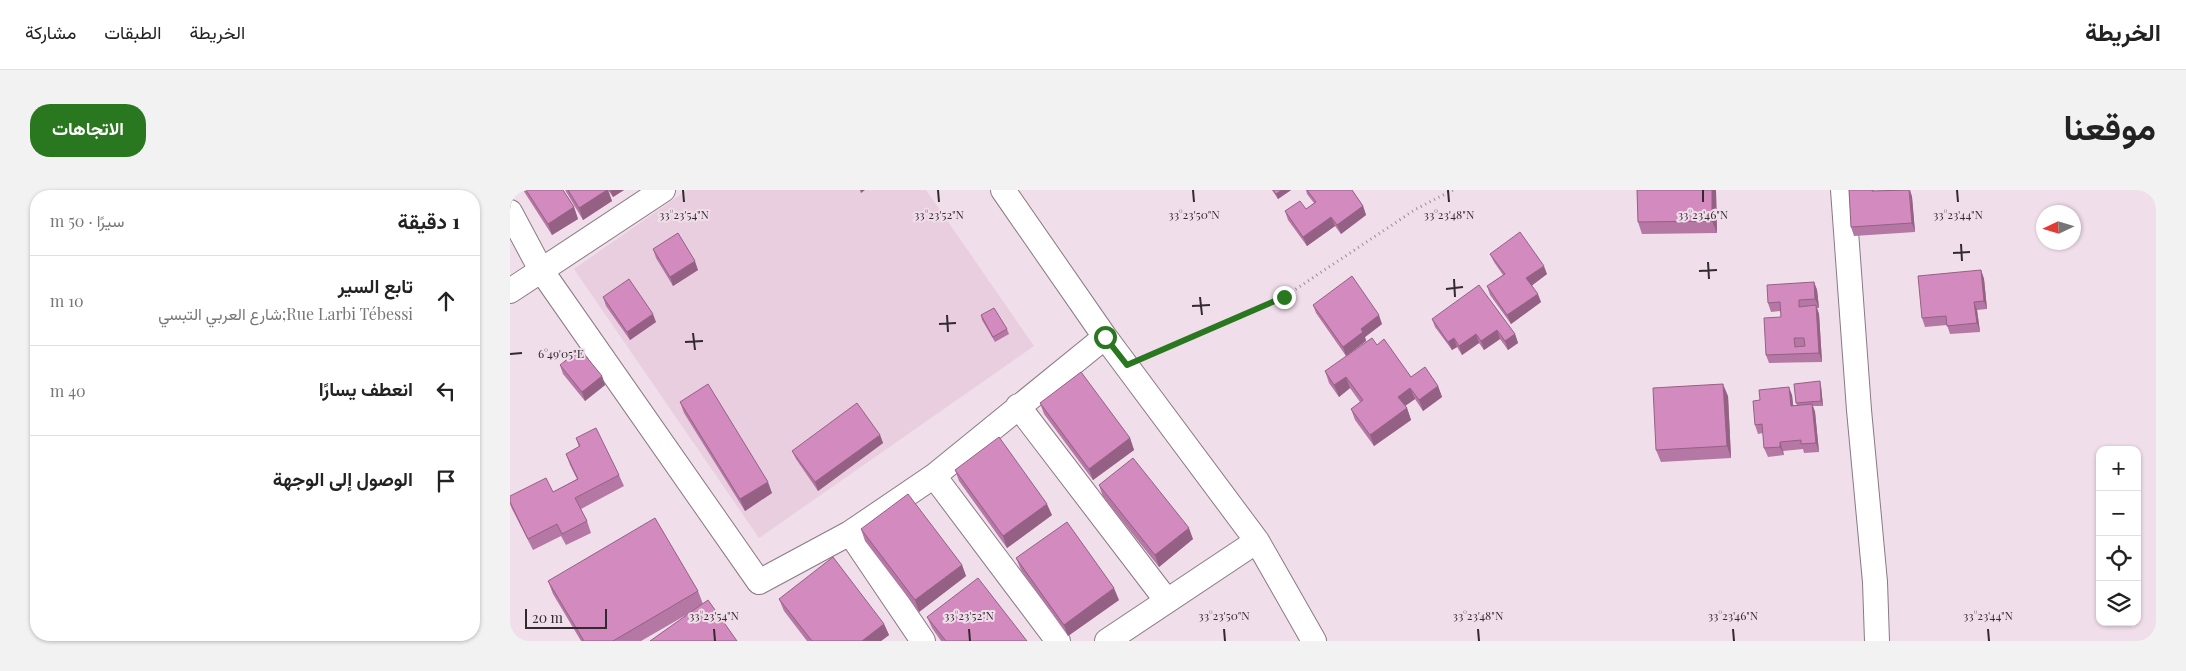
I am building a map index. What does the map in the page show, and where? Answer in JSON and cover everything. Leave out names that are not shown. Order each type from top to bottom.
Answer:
[{"type":"street","points":[[510,291],[663,190]]},
{"type":"street","points":[[1003,190],[1105,337],[1257,541],[1314,641]]},
{"type":"street","points":[[1843,190],[1859,410],[1875,582],[1877,641]]},
{"type":"street","points":[[510,212],[541,270],[759,582],[850,532],[934,476],[1105,337]]},
{"type":"street","points":[[1018,406],[1167,601]]},
{"type":"street","points":[[934,476],[1058,641]]},
{"type":"street","points":[[850,532],[923,641]]},
{"type":"street","points":[[1107,641],[1257,541]]},
{"type":"street","points":[[1299,615],[1300,641]]},
{"type":"path","points":[[1127,365],[1284,297],[1416,209],[1452,190]]},
{"type":"shaded area","points":[[687,190],[926,190],[1034,346],[759,538],[574,269]]},
{"type":"building","points":[[526,190],[563,190],[574,207],[548,224]]},
{"type":"building","points":[[568,190],[607,190],[579,208]]},
{"type":"building","points":[[1273,190],[1282,190],[1276,194]]},
{"type":"building","points":[[1307,190],[1352,190],[1363,206],[1337,225],[1331,217],[1303,237],[1285,211],[1300,201],[1306,209],[1316,202]]},
{"type":"building","points":[[1637,190],[1712,190],[1712,221],[1638,222]]},
{"type":"building","points":[[1849,190],[1909,190],[1912,223],[1851,227]]},
{"type":"building","points":[[1520,232],[1544,266],[1526,278],[1538,294],[1507,315],[1487,286],[1505,274],[1490,254]]},
{"type":"building","points":[[678,233],[695,261],[670,277],[653,249]]},
{"type":"building","points":[[1981,270],[1984,301],[1974,302],[1977,323],[1947,326],[1946,316],[1922,318],[1918,276]]},
{"type":"building","points":[[1352,276],[1379,315],[1361,329],[1363,332],[1343,347],[1313,305]]},
{"type":"building","points":[[629,279],[653,314],[627,332],[603,297]]},
{"type":"building","points":[[1814,282],[1815,299],[1799,300],[1799,307],[1816,305],[1819,353],[1766,355],[1764,318],[1781,317],[1780,302],[1768,303],[1767,285]],"holes":[[[1794,338],[1804,338],[1805,346],[1795,347]]]},
{"type":"building","points":[[1479,285],[1515,334],[1505,341],[1497,330],[1481,341],[1476,334],[1459,346],[1454,338],[1448,342],[1432,319]]},
{"type":"building","points":[[994,308],[1007,329],[993,337],[981,315]]},
{"type":"building","points":[[1372,338],[1377,345],[1384,339],[1411,377],[1425,367],[1438,386],[1419,400],[1410,388],[1398,397],[1407,408],[1370,435],[1351,409],[1363,400],[1346,377],[1334,385],[1325,371]]},
{"type":"building","points":[[580,349],[602,376],[582,392],[560,365]]},
{"type":"building","points":[[1081,372],[1130,438],[1089,469],[1040,403]]},
{"type":"building","points":[[1820,381],[1821,401],[1796,403],[1794,384]]},
{"type":"building","points":[[708,384],[768,482],[740,499],[680,402]]},
{"type":"building","points":[[1723,384],[1727,446],[1656,450],[1653,388]]},
{"type":"building","points":[[1789,387],[1791,406],[1812,404],[1816,443],[1801,444],[1801,440],[1780,442],[1780,447],[1764,448],[1762,424],[1755,425],[1753,401],[1760,400],[1759,390]]},
{"type":"building","points":[[857,403],[880,435],[815,482],[792,451]]},
{"type":"building","points":[[596,428],[619,475],[575,498],[587,521],[562,534],[557,524],[528,539],[510,502],[510,496],[546,478],[553,492],[578,479],[566,454],[580,446],[576,438]]},
{"type":"building","points":[[999,437],[1047,504],[1003,536],[955,470]]},
{"type":"building","points":[[1133,458],[1189,528],[1155,555],[1099,485]]},
{"type":"building","points":[[908,494],[962,565],[915,600],[861,529]]},
{"type":"building","points":[[655,518],[698,591],[613,641],[584,641],[548,581]]},
{"type":"building","points":[[1067,522],[1114,588],[1064,625],[1016,558]]},
{"type":"building","points":[[833,557],[884,624],[862,641],[812,641],[779,599]]},
{"type":"building","points":[[978,578],[1027,641],[946,641],[927,617]]},
{"type":"building","points":[[708,600],[737,641],[650,641]]},
{"type":"route","points":[[1105,337],[1127,365],[1284,297]]}]
